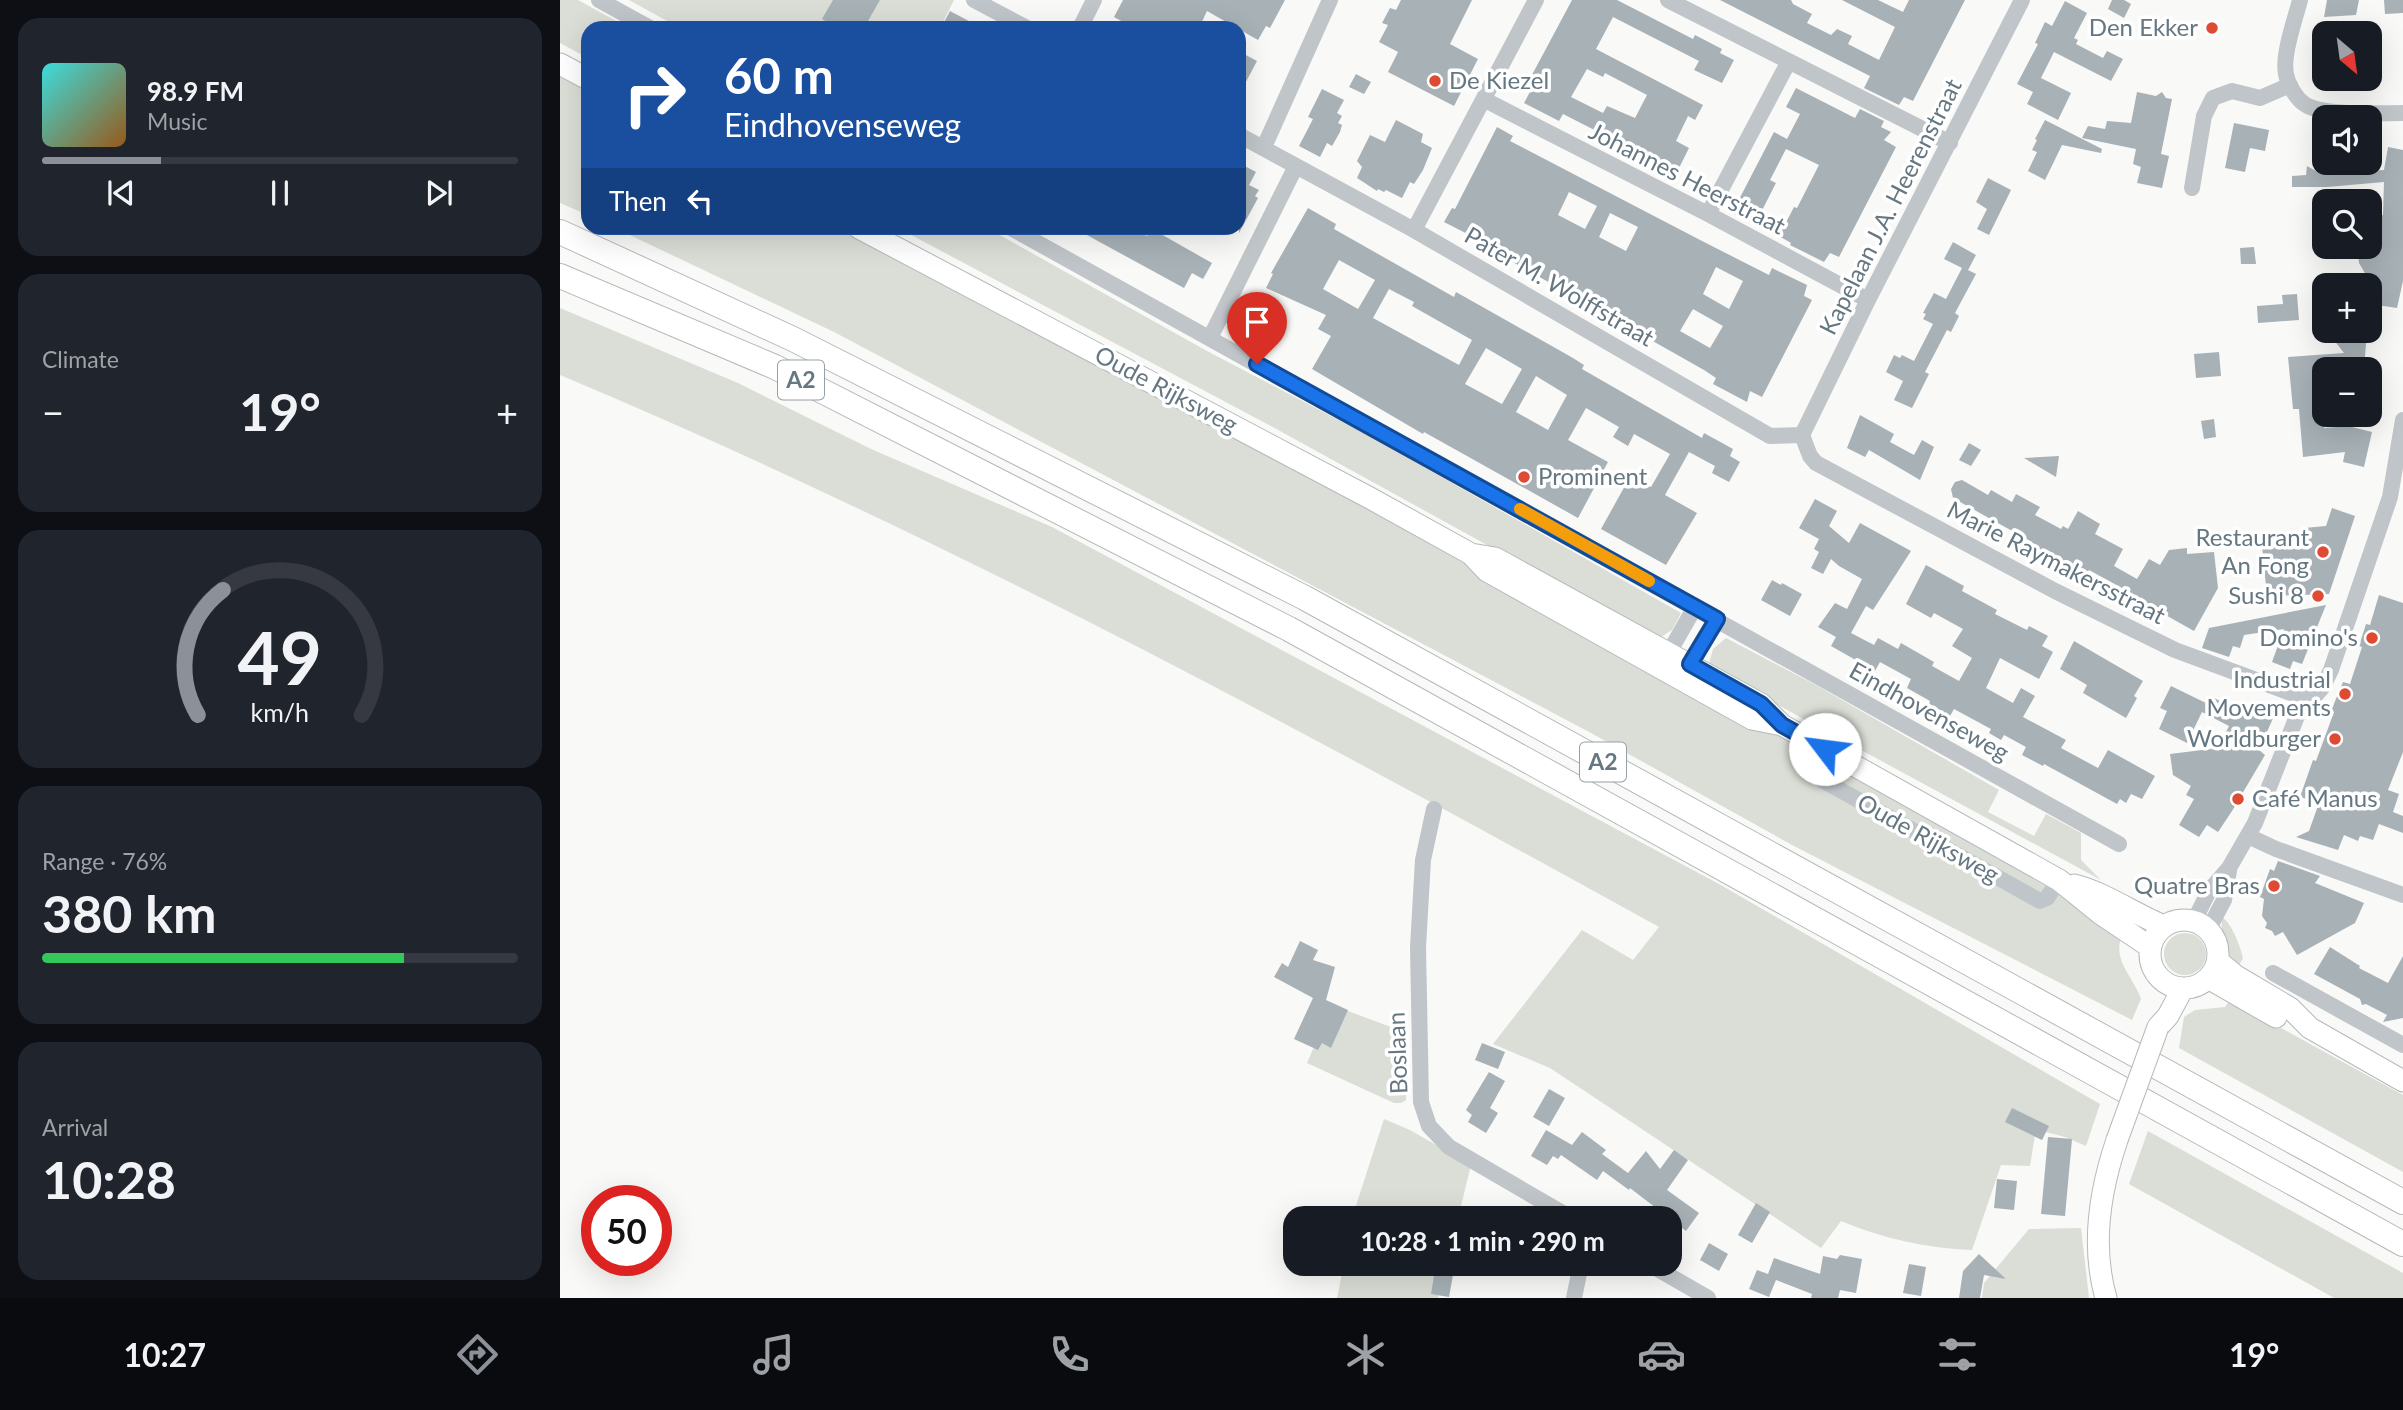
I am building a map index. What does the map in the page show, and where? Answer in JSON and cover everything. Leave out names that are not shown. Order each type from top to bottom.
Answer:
[{"type":"highway","name":"A2","points":[[560,232],[793,339],[1305,598],[2403,1202]]},
{"type":"highway","name":"A2","points":[[560,276],[775,366],[1289,629],[2403,1244]]},
{"type":"main road","points":[[560,64],[581,75]]},
{"type":"main road","name":"Oude Rijksweg","points":[[872,235],[1471,554],[1495,558],[1686,672],[1752,719],[1782,725],[2059,880],[2101,914],[2151,947]]},
{"type":"main road","name":"Oude Rijksweg","points":[[2059,880],[2087,888],[2140,917],[2164,926]]},
{"type":"main road","points":[[2179,920],[2201,925],[2215,939],[2218,949],[2213,970],[2200,984],[2174,985],[2154,970],[2150,955],[2155,935],[2164,926],[2179,920]]},
{"type":"main road","points":[[2213,970],[2282,1020],[2310,1028],[2403,1081]]},
{"type":"main road","points":[[2106,1298],[2098,1242],[2106,1171],[2174,985]]},
{"type":"street","points":[[599,0],[637,21]]},
{"type":"street","points":[[974,0],[1014,21]]},
{"type":"street","points":[[1084,21],[1094,0]]},
{"type":"street","points":[[1264,147],[1329,0]]},
{"type":"street","points":[[1414,230],[1536,0]]},
{"type":"street","points":[[1668,0],[1950,143]]},
{"type":"street","name":"Kapelaan J.A. Heerenstraat","points":[[1802,435],[2022,0]]},
{"type":"street","points":[[2300,0],[2285,72],[2290,85],[2306,105],[2327,111],[2403,113]]},
{"type":"street","points":[[1708,214],[1787,62]]},
{"type":"street","points":[[2192,188],[2204,116],[2213,98],[2232,91],[2260,98],[2290,85]]},
{"type":"street","name":"Johannes Heerstraat","points":[[1485,100],[1708,214],[1868,300]]},
{"type":"street","name":"Pater M. Wolffstraat","points":[[1246,138],[1414,230],[1770,436],[1802,435]]},
{"type":"street","points":[[1210,338],[1296,166]]},
{"type":"street","name":"Eindhovenseweg","points":[[1023,235],[2119,844]]},
{"type":"street","points":[[2201,925],[2209,891],[2229,868],[2248,836],[2297,716],[2322,688],[2331,670],[2390,497],[2403,420]]},
{"type":"street","name":"Marie Raymakersstraat","points":[[1802,435],[1810,456],[1816,463],[2055,591],[2175,650],[2310,700]]},
{"type":"street","points":[[1664,660],[1695,607]]},
{"type":"street","points":[[1686,672],[1717,619]]},
{"type":"street","name":"Boslaan","points":[[1434,808],[1423,860],[1418,947],[1421,1102],[1429,1126],[1449,1147],[1550,1206]]},
{"type":"street","points":[[2248,836],[2276,849],[2403,895]]},
{"type":"street","points":[[2273,974],[2403,1045]]},
{"type":"street","points":[[2339,1044],[2352,1017]]},
{"type":"street","points":[[1574,1298],[1579,1276]]},
{"type":"street","points":[[1670,1276],[1708,1298]]},
{"type":"shaded area","points":[[560,0],[578,0],[616,21],[581,21],[581,54],[560,43]]},
{"type":"shaded area","points":[[629,0],[954,0],[944,21],[667,21]]},
{"type":"shaded area","points":[[560,71],[581,83],[581,212],[560,203]]},
{"type":"shaded area","points":[[630,235],[854,235],[1223,429],[1891,797],[2046,886],[2121,938],[2119,946],[2122,962],[2141,999],[2132,1020],[1792,845],[1591,733],[834,332]]},
{"type":"shaded area","points":[[911,235],[1000,235],[1207,351],[1371,437],[1681,613],[1672,630],[1658,639],[1269,425]]},
{"type":"shaded area","points":[[560,308],[738,383],[871,449],[1052,527],[1719,884],[2100,1104],[2086,1146],[2065,1137],[2015,1124],[2035,1135],[2030,1166],[2001,1165],[1972,1250],[1905,1242],[1841,1221],[1821,1248],[1550,1068],[1493,1044],[1582,930],[1633,960],[1659,927],[1253,707],[980,567],[701,436],[560,375]]},
{"type":"shaded area","points":[[1726,638],[1814,684],[1999,790],[1988,812],[2034,836],[2046,814],[2081,833],[2081,860],[2101,880],[1708,667],[1713,649]]},
{"type":"shaded area","points":[[2222,917],[2240,947],[2243,958],[2238,967],[2224,944]]},
{"type":"shaded area","points":[[2185,933],[2200,939],[2206,954],[2200,969],[2185,975],[2170,969],[2164,954],[2170,939]]},
{"type":"shaded area","points":[[2230,1000],[2403,1095],[2403,1172],[2179,1048],[2184,1017],[2195,1010],[2225,1007]]},
{"type":"shaded area","points":[[1332,1005],[1407,1033],[1406,1100],[1394,1103],[1307,1063]]},
{"type":"shaded area","points":[[1384,1119],[1410,1130],[1471,1165],[1461,1206],[1356,1206]]},
{"type":"shaded area","points":[[2148,1131],[2403,1273],[2403,1298],[2334,1298],[2129,1184]]},
{"type":"shaded area","points":[[2081,1228],[2089,1298],[1982,1298],[1984,1283],[2029,1229]]},
{"type":"shaded area","points":[[1342,1276],[1444,1276],[1438,1298],[1337,1298]]},
{"type":"building","points":[[833,0],[880,0],[868,21],[822,19]]},
{"type":"building","points":[[1123,0],[1285,0],[1270,28],[1266,26],[1258,40],[1246,33],[1246,21],[1225,21],[1207,11],[1202,21],[1121,21],[1114,17]]},
{"type":"building","points":[[1401,0],[1472,0],[1450,44],[1478,59],[1454,106],[1388,72],[1398,52],[1379,42],[1388,25],[1382,23],[1390,8],[1396,10]]},
{"type":"building","points":[[1572,0],[1617,0],[1693,39],[1695,35],[1722,49],[1720,53],[1734,60],[1722,83],[1694,70],[1699,61],[1613,17],[1596,49],[1703,105],[1695,120],[1688,116],[1676,141],[1689,148],[1677,172],[1563,114],[1559,121],[1524,103],[1531,90],[1527,87]],"holes":[[[1587,69],[1603,77],[1605,73],[1647,95],[1635,118],[1607,106],[1603,113],[1571,97]]]},
{"type":"building","points":[[1720,0],[1791,0],[1793,4],[1812,14],[1807,23],[1831,35],[1837,29],[1852,36],[1848,44],[1879,60],[1895,27],[1842,0],[1878,0],[1903,12],[1909,0],[1965,0],[1913,101],[1904,97],[1899,105],[1864,88],[1870,76]]},
{"type":"building","points":[[2112,0],[2124,0],[2131,4],[2124,18],[2108,9]]},
{"type":"building","points":[[2327,0],[2359,0],[2356,15],[2324,17]]},
{"type":"building","points":[[2384,0],[2403,0],[2403,13],[2385,14]]},
{"type":"building","points":[[2065,1],[2087,13],[2074,38],[2078,40],[2076,44],[2103,58],[2107,51],[2123,59],[2111,81],[2054,52],[2041,78],[2071,93],[2058,120],[2027,104],[2033,92],[2017,84],[2038,44],[2035,43],[2045,22],[2052,26]]},
{"type":"building","points":[[950,11],[969,21],[945,21]]},
{"type":"building","points":[[1246,55],[1257,61],[1246,82]]},
{"type":"building","points":[[1356,74],[1371,82],[1364,94],[1349,87]]},
{"type":"building","points":[[1796,88],[1855,118],[1860,109],[1884,121],[1881,127],[1891,132],[1884,140],[1896,147],[1839,257],[1830,253],[1824,262],[1790,245],[1791,243],[1779,236],[1819,165],[1786,149],[1770,180],[1776,183],[1755,224],[1732,213],[1774,132],[1787,139],[1800,114],[1786,107]]},
{"type":"building","points":[[1322,89],[1344,100],[1337,113],[1342,116],[1338,123],[1342,125],[1340,132],[1332,146],[1327,143],[1320,157],[1299,146],[1313,119],[1308,117]]},
{"type":"building","points":[[2137,92],[2156,96],[2162,92],[2166,98],[2172,99],[2161,154],[2169,156],[2162,188],[2137,183],[2141,167],[2133,164],[2136,149],[2082,138],[2088,126],[2105,129],[2107,121],[2131,123]]},
{"type":"building","points":[[1396,120],[1423,134],[1421,142],[1432,148],[1423,170],[1414,184],[1410,182],[1402,198],[1386,190],[1377,191],[1357,178],[1362,167],[1357,161],[1370,135],[1385,142]]},
{"type":"building","points":[[2045,120],[2102,149],[2101,153],[2062,145],[2045,180],[2028,171],[2037,152],[2032,150],[2037,140],[2035,139]]},
{"type":"building","points":[[2234,123],[2269,130],[2265,151],[2250,148],[2245,172],[2225,168]]},
{"type":"building","points":[[1497,127],[1513,136],[1510,141],[1702,241],[1769,275],[1772,268],[1807,285],[1804,296],[1812,300],[1762,397],[1750,391],[1747,402],[1713,384],[1716,378],[1704,370],[1495,252],[1497,249],[1444,222],[1452,208],[1455,209]],"holes":[[[1569,192],[1597,206],[1585,229],[1558,215]],[[1610,213],[1638,227],[1626,251],[1599,237]],[[1716,267],[1743,281],[1729,309],[1703,294]],[[1693,309],[1723,326],[1710,348],[1680,331]]]},
{"type":"building","points":[[2388,147],[2403,150],[2403,281],[2397,308],[2382,306],[2382,273],[2365,273],[2359,263],[2359,259],[2382,259],[2384,182],[2292,187],[2292,176],[2306,175],[2307,166],[2312,169],[2312,175],[2382,175]]},
{"type":"building","points":[[1246,167],[1256,172],[1249,185],[1259,190],[1255,196],[1258,198],[1246,220]]},
{"type":"building","points":[[1988,178],[2011,190],[1989,235],[1977,229],[1987,209],[1976,202]]},
{"type":"building","points":[[1308,208],[1336,224],[1334,229],[1454,297],[1456,292],[1573,358],[1584,365],[1582,369],[1702,438],[1704,433],[1733,449],[1730,456],[1740,462],[1729,482],[1712,473],[1715,466],[1689,452],[1665,495],[1697,513],[1666,565],[1601,529],[1631,475],[1651,487],[1670,454],[1634,434],[1628,446],[1613,437],[1619,427],[1586,408],[1568,440],[1608,462],[1578,518],[1424,432],[1423,434],[1312,369],[1331,336],[1318,329],[1326,315],[1266,288],[1273,274],[1271,273]],"holes":[[[1339,260],[1375,280],[1358,309],[1323,289]],[[1389,289],[1414,302],[1412,306],[1472,340],[1459,365],[1373,318]],[[1486,348],[1522,369],[1502,404],[1465,384]],[[1536,376],[1567,395],[1548,430],[1516,412]]]},
{"type":"building","points":[[1087,235],[1163,235],[1212,263],[1203,279],[1192,273],[1184,288]]},
{"type":"building","points":[[1953,242],[1976,255],[1968,270],[1976,274],[1955,313],[1959,316],[1951,332],[1947,330],[1925,372],[1929,374],[1912,408],[1894,400],[1903,381],[1886,372],[1894,355],[1900,358],[1902,355],[1914,361],[1933,324],[1923,319],[1926,314],[1923,313],[1934,293],[1946,299],[1962,268],[1944,259]]},
{"type":"building","points":[[2254,247],[2256,264],[2241,264],[2240,248]]},
{"type":"building","points":[[2297,294],[2299,320],[2258,323],[2257,306],[2283,304],[2282,295]]},
{"type":"building","points":[[2336,343],[2366,343],[2365,357],[2312,357],[2312,427],[2352,427],[2372,432],[2364,467],[2343,462],[2345,452],[2303,457],[2299,409],[2293,409],[2288,357],[2344,353]]},
{"type":"building","points":[[2219,352],[2221,376],[2196,378],[2194,354]]},
{"type":"building","points":[[1860,415],[1894,434],[1890,442],[1914,455],[1922,440],[1934,447],[1920,480],[1869,450],[1865,457],[1847,448]]},
{"type":"building","points":[[2214,419],[2216,437],[2204,439],[2201,421]]},
{"type":"building","points":[[1969,443],[1981,450],[1971,466],[1959,460]]},
{"type":"building","points":[[2059,456],[2056,477],[2024,458]]},
{"type":"building","points":[[1962,480],[1988,495],[1991,490],[2012,502],[2016,494],[2040,507],[2035,515],[2061,529],[2063,526],[2068,529],[2078,511],[2100,524],[2095,534],[2123,549],[2114,566],[2137,579],[2149,559],[2160,565],[2169,550],[2187,548],[2187,554],[2214,552],[2218,588],[2194,631],[2146,604],[2140,609],[2118,594],[2122,588],[2089,570],[2086,575],[2056,558],[2054,560],[2039,551],[2032,542],[1953,498],[1951,489],[1955,482]]},
{"type":"building","points":[[1815,499],[1837,511],[1829,526],[1849,543],[1860,523],[1911,551],[1873,610],[1866,606],[1851,633],[1874,645],[1878,638],[1898,649],[1901,643],[1934,662],[1932,666],[1959,681],[1972,658],[1952,646],[1963,629],[1934,613],[1931,618],[1906,604],[1926,565],[1964,586],[1962,591],[1997,610],[1995,614],[2027,630],[2029,626],[2048,636],[2042,646],[2053,652],[2039,679],[2000,658],[1986,688],[2013,703],[2021,688],[2035,696],[2023,717],[2066,740],[2061,748],[2098,768],[2108,750],[2155,776],[2142,799],[2131,794],[2126,803],[2120,799],[2117,804],[2022,755],[2026,747],[2004,735],[2001,740],[1989,733],[1991,729],[1954,709],[1950,716],[1929,704],[1930,701],[1907,688],[1911,679],[1880,662],[1875,671],[1831,646],[1836,637],[1818,627],[1835,603],[1847,609],[1862,579],[1831,559],[1823,574],[1811,568],[1819,552],[1814,549],[1819,539],[1799,528]]},
{"type":"building","points":[[2332,508],[2355,516],[2329,594],[2267,596],[2262,546],[2305,542],[2304,528],[2326,526]]},
{"type":"building","points":[[1772,580],[1802,594],[1790,616],[1761,600]]},
{"type":"building","points":[[2379,595],[2403,603],[2403,752],[2388,790],[2399,794],[2393,812],[2403,816],[2403,833],[2379,824],[2373,840],[2360,836],[2358,841],[2344,835],[2338,850],[2296,837],[2309,831],[2319,803],[2300,797],[2313,760],[2316,761],[2343,682],[2350,684],[2366,624],[2370,625]]},
{"type":"building","points":[[2326,605],[2302,664],[2293,661],[2290,669],[2272,662],[2284,629],[2244,635],[2240,648],[2233,646],[2229,657],[2202,648],[2209,628]]},
{"type":"building","points":[[2074,641],[2143,681],[2126,718],[2083,693],[2087,685],[2060,669]]},
{"type":"building","points":[[2171,686],[2206,703],[2210,696],[2240,711],[2244,703],[2274,716],[2259,750],[2265,755],[2232,811],[2218,832],[2207,825],[2199,837],[2179,825],[2194,799],[2186,795],[2191,786],[2173,775],[2170,754],[2218,748],[2229,726],[2202,712],[2187,743],[2159,729],[2167,711],[2160,708]]},
{"type":"building","points":[[2278,861],[2320,876],[2315,883],[2364,903],[2355,923],[2297,955],[2283,932],[2275,936],[2265,928],[2267,923],[2262,916],[2264,899],[2260,897],[2270,869],[2274,871]]},
{"type":"building","points":[[1300,941],[1318,950],[1313,960],[1335,967],[1326,1000],[1348,1010],[1331,1048],[1322,1043],[1318,1050],[1294,1039],[1313,998],[1274,977],[1282,963],[1288,967]]},
{"type":"building","points":[[2330,947],[2360,966],[2359,968],[2388,983],[2403,956],[2403,1018],[2383,1022],[2387,1015],[2366,1004],[2362,1005],[2360,999],[2314,974]]},
{"type":"building","points":[[1482,1043],[1505,1052],[1498,1069],[1475,1060]]},
{"type":"building","points":[[1489,1072],[1505,1081],[1490,1108],[1498,1113],[1486,1133],[1468,1122],[1472,1115],[1466,1110]]},
{"type":"building","points":[[1549,1089],[1565,1098],[1549,1126],[1533,1117]]},
{"type":"building","points":[[2012,1108],[2049,1126],[2042,1140],[2005,1122]]},
{"type":"building","points":[[1546,1130],[1572,1145],[1582,1132],[1606,1150],[1602,1154],[1628,1173],[1646,1151],[1660,1169],[1674,1150],[1688,1160],[1667,1190],[1699,1213],[1686,1231],[1682,1228],[1682,1206],[1653,1206],[1603,1171],[1597,1180],[1561,1155],[1558,1159],[1553,1156],[1547,1165],[1531,1156]]},
{"type":"building","points":[[2048,1137],[2072,1139],[2065,1216],[2041,1214]]},
{"type":"building","points":[[1997,1179],[2017,1181],[2014,1210],[1994,1208]]},
{"type":"building","points":[[1756,1203],[1770,1212],[1752,1243],[1738,1235]]},
{"type":"building","points":[[1709,1243],[1728,1254],[1719,1271],[1700,1260]]},
{"type":"building","points":[[1979,1254],[2006,1279],[1984,1275],[1980,1298],[1959,1298],[1963,1271]]},
{"type":"building","points":[[1840,1255],[1862,1259],[1856,1293],[1840,1290],[1838,1298],[1811,1298],[1812,1294],[1776,1280],[1769,1297],[1749,1289],[1757,1270],[1768,1274],[1774,1258],[1820,1274],[1823,1256],[1837,1259]]},
{"type":"building","points":[[1909,1264],[1926,1267],[1921,1296],[1903,1293]]},
{"type":"building","points":[[1434,1276],[1453,1276],[1449,1297],[1431,1294]]},
{"type":"slow traffic","points":[[1520,509],[1649,581]]},
{"type":"place","name":"Den Ekker","points":[[2212,28]]},
{"type":"place","name":"De Kiezel","points":[[1435,81]]},
{"type":"place","name":"Prominent","points":[[1524,477]]},
{"type":"place","name":"Restaurant An Fong","points":[[2323,552]]},
{"type":"place","name":"Sushi 8","points":[[2318,596]]},
{"type":"place","name":"Domino's","points":[[2372,638]]},
{"type":"place","name":"Industrial Movements","points":[[2345,694]]},
{"type":"place","name":"Worldburger","points":[[2335,739]]},
{"type":"place","name":"Café Manus","points":[[2238,799]]},
{"type":"place","name":"Quatre Bras","points":[[2274,886]]},
{"type":"route","points":[[1257,364],[1717,619],[1690,664],[1761,704],[1782,725],[1825,749]]}]
